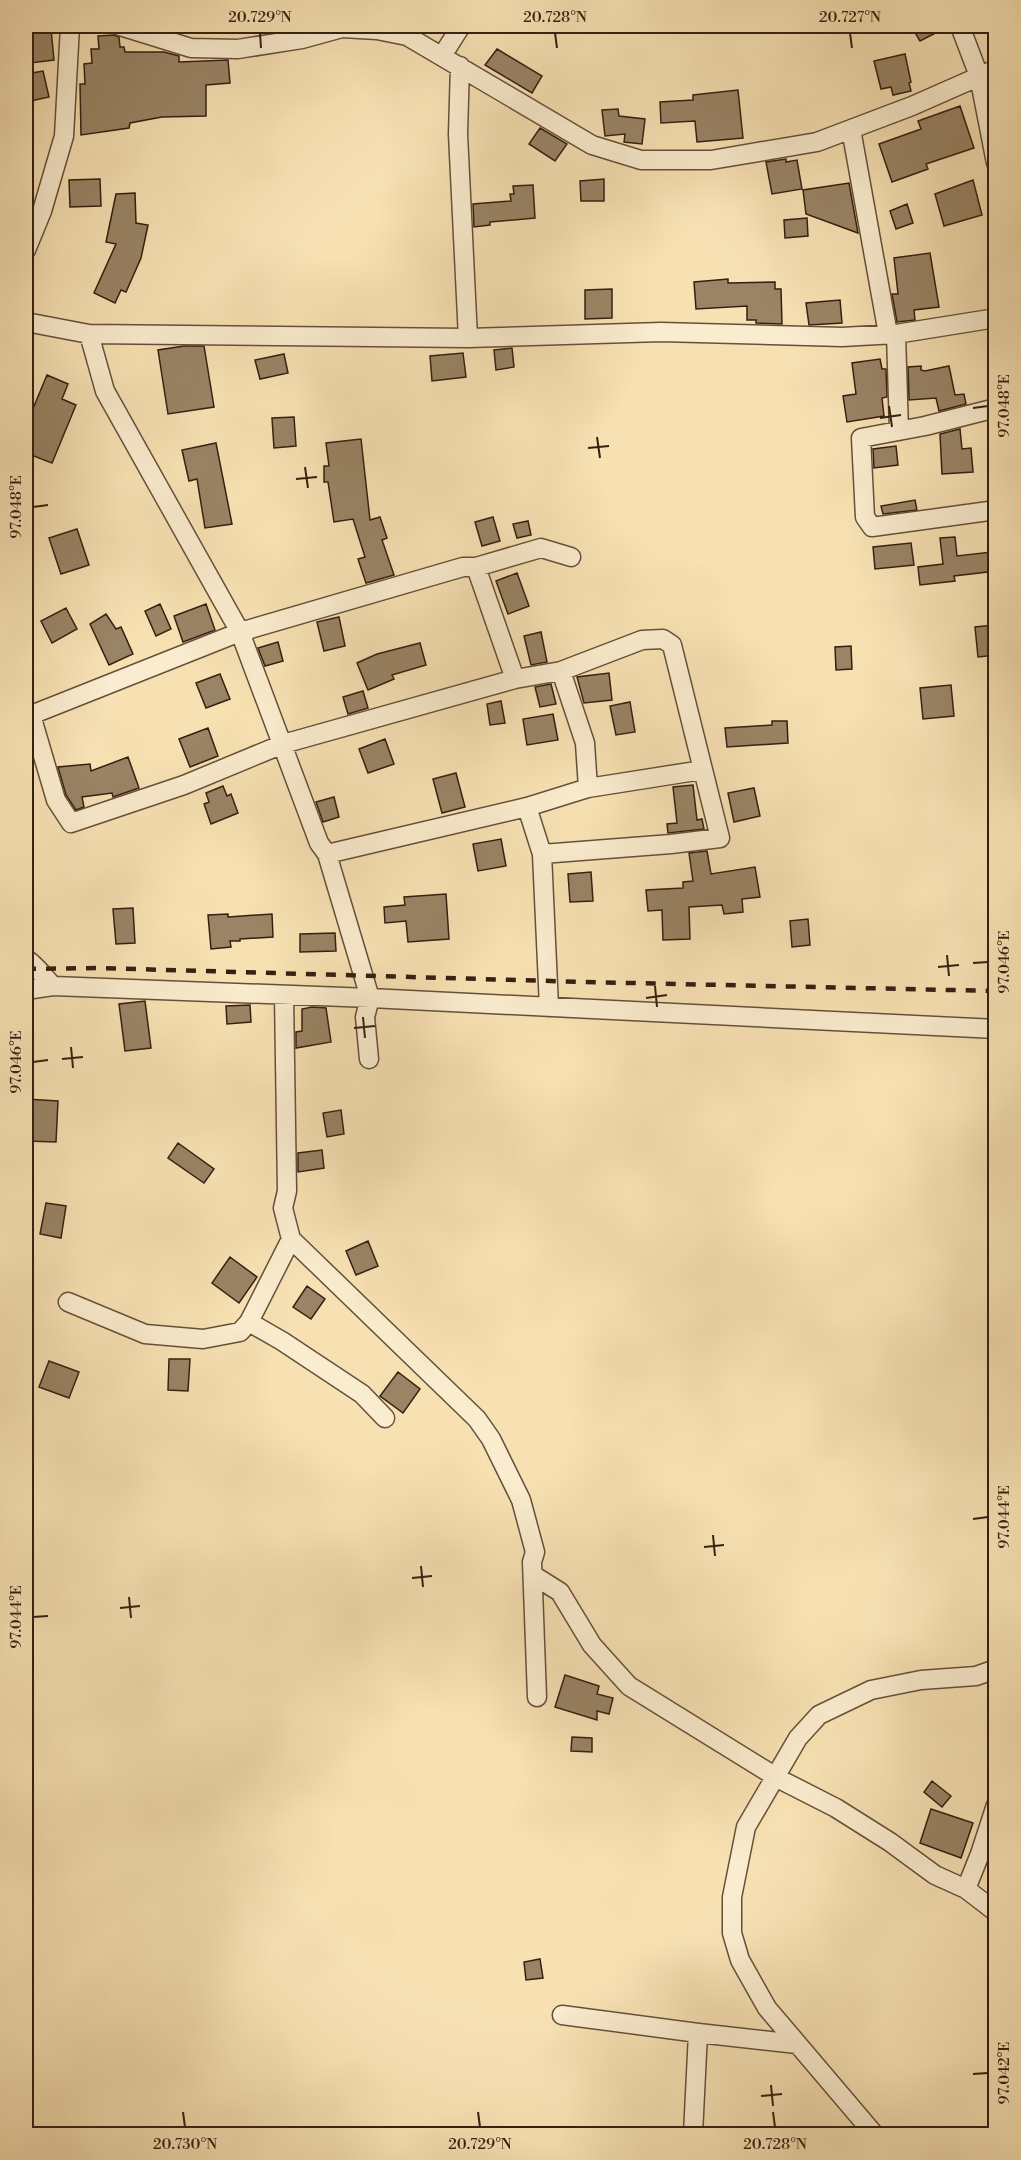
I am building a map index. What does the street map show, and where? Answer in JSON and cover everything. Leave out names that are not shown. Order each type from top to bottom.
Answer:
[{"type":"street","points":[[26,250],[42,211],[64,136],[70,26]]},
{"type":"street","points":[[120,26],[191,48],[238,49],[302,39],[342,28],[377,30],[407,36],[592,144],[641,160],[711,160],[817,142],[912,106],[987,73]]},
{"type":"street","points":[[442,56],[461,26]]},
{"type":"street","points":[[960,26],[987,73],[996,163]]},
{"type":"street","points":[[460,66],[458,134],[468,338]]},
{"type":"street","points":[[851,129],[892,334],[899,431]]},
{"type":"street","points":[[26,322],[89,334],[468,338],[661,333],[842,337],[892,334],[996,318]]},
{"type":"street","points":[[89,334],[105,391],[240,632],[319,843],[327,854],[370,998],[365,1017],[369,1059]]},
{"type":"street","points":[[996,408],[861,438],[865,517],[872,527],[996,510]]},
{"type":"street","points":[[542,854],[720,838],[672,645],[663,639],[642,640],[561,671],[514,679],[283,744],[184,785],[70,823],[56,800],[28,716],[240,632],[463,567],[476,567],[541,548],[571,557]]},
{"type":"street","points":[[476,567],[514,679]]},
{"type":"street","points":[[561,671],[585,743],[588,788]]},
{"type":"street","points":[[327,854],[526,807],[588,788],[702,770]]},
{"type":"street","points":[[526,807],[542,854],[549,1007]]},
{"type":"street","points":[[26,959],[53,986]]},
{"type":"street","points":[[26,990],[53,986],[370,998],[996,1029]]},
{"type":"street","points":[[284,995],[287,1191],[283,1208],[291,1239],[477,1419],[491,1439],[521,1500],[536,1552],[532,1562],[532,1575],[537,1697]]},
{"type":"street","points":[[68,1302],[145,1334],[203,1338],[240,1332],[249,1322],[291,1239]]},
{"type":"street","points":[[249,1322],[362,1394],[385,1418]]},
{"type":"street","points":[[532,1575],[560,1592],[592,1645],[629,1686],[776,1776],[836,1808],[890,1842],[935,1875],[966,1888],[996,1912]]},
{"type":"street","points":[[874,2134],[767,2008],[740,1960],[732,1933],[732,1897],[746,1827],[798,1738],[819,1715],[871,1690],[921,1680],[976,1676],[996,1669]]},
{"type":"street","points":[[966,1888],[981,1854],[996,1805]]},
{"type":"street","points":[[562,2015],[797,2043]]},
{"type":"street","points":[[693,2134],[698,2033]]},
{"type":"building","points":[[911,26],[949,26],[920,41]]},
{"type":"building","points":[[51,29],[54,60],[30,63],[27,31]]},
{"type":"building","points":[[98,36],[119,37],[120,47],[124,47],[125,52],[164,52],[179,56],[179,62],[228,60],[230,83],[206,85],[206,116],[162,117],[130,123],[129,128],[81,135],[80,84],[85,84],[84,64],[92,63],[91,49],[99,49]]},
{"type":"building","points":[[497,49],[542,76],[532,93],[485,65]]},
{"type":"building","points":[[905,54],[911,91],[893,95],[891,87],[881,89],[874,61]]},
{"type":"building","points":[[43,71],[49,97],[26,102],[26,74]]},
{"type":"building","points":[[738,90],[743,138],[697,142],[695,121],[661,123],[660,102],[693,100],[693,95]]},
{"type":"building","points":[[960,106],[974,148],[926,164],[928,169],[892,182],[879,144],[921,129],[918,121]]},
{"type":"building","points":[[618,109],[619,116],[645,119],[642,144],[624,142],[625,134],[605,136],[602,110]]},
{"type":"building","points":[[540,128],[567,144],[555,161],[529,144]]},
{"type":"building","points":[[786,159],[786,162],[797,160],[802,189],[772,194],[766,162]]},
{"type":"building","points":[[100,179],[101,206],[70,207],[69,180]]},
{"type":"building","points":[[604,179],[604,201],[581,201],[580,181]]},
{"type":"building","points":[[973,180],[982,215],[944,226],[935,194]]},
{"type":"building","points":[[849,183],[858,233],[806,214],[803,190]]},
{"type":"building","points":[[533,185],[535,218],[490,222],[490,225],[474,227],[473,204],[511,201],[510,194],[514,194],[513,186]]},
{"type":"building","points":[[135,193],[136,223],[148,225],[141,258],[126,292],[121,290],[115,303],[94,293],[116,244],[106,242],[116,194]]},
{"type":"building","points":[[907,204],[913,223],[896,229],[890,211]]},
{"type":"building","points":[[807,218],[808,236],[785,238],[784,220]]},
{"type":"building","points":[[930,253],[939,307],[914,310],[915,320],[897,322],[892,294],[898,294],[894,258]]},
{"type":"building","points":[[728,279],[728,283],[775,282],[775,289],[781,289],[782,324],[756,323],[756,320],[747,320],[747,306],[696,309],[694,282]]},
{"type":"building","points":[[612,289],[612,318],[585,319],[585,290]]},
{"type":"building","points":[[840,300],[842,323],[809,325],[806,303]]},
{"type":"building","points":[[204,346],[214,407],[168,414],[158,350]]},
{"type":"building","points":[[512,348],[514,367],[496,370],[494,350]]},
{"type":"building","points":[[463,353],[466,377],[432,381],[430,356]]},
{"type":"building","points":[[284,354],[288,373],[260,379],[255,360]]},
{"type":"building","points":[[880,359],[882,369],[886,369],[887,397],[882,398],[884,416],[847,422],[843,396],[856,394],[852,363]]},
{"type":"building","points":[[921,366],[921,370],[925,371],[949,366],[955,395],[964,394],[966,404],[939,411],[936,398],[909,400],[908,367]]},
{"type":"building","points":[[47,375],[68,384],[62,399],[76,405],[52,463],[26,453],[26,409],[32,411]]},
{"type":"building","points":[[294,417],[296,446],[274,448],[272,418]]},
{"type":"building","points":[[960,429],[962,449],[971,448],[973,472],[942,474],[940,434]]},
{"type":"building","points":[[361,439],[370,520],[380,517],[387,538],[382,540],[394,575],[366,583],[358,559],[365,557],[353,519],[334,522],[328,482],[324,482],[324,466],[329,466],[326,443]]},
{"type":"building","points":[[216,443],[232,524],[205,528],[197,479],[189,481],[182,450]]},
{"type":"building","points":[[896,446],[898,465],[874,468],[873,449]]},
{"type":"building","points":[[915,500],[917,510],[883,514],[881,506]]},
{"type":"building","points":[[493,517],[500,541],[482,546],[475,522]]},
{"type":"building","points":[[528,521],[531,535],[517,538],[513,524]]},
{"type":"building","points":[[77,529],[89,565],[61,574],[49,538]]},
{"type":"building","points":[[955,537],[957,556],[991,552],[991,557],[996,556],[996,571],[954,576],[955,581],[920,585],[918,567],[943,564],[940,538]]},
{"type":"building","points":[[911,543],[914,565],[875,569],[873,547]]},
{"type":"building","points":[[517,573],[529,606],[508,614],[496,581]]},
{"type":"building","points":[[160,604],[171,629],[156,636],[145,611]]},
{"type":"building","points":[[206,604],[215,630],[183,642],[174,616]]},
{"type":"building","points":[[66,608],[77,629],[52,643],[41,621]]},
{"type":"building","points":[[106,614],[116,629],[121,627],[133,654],[109,665],[90,624]]},
{"type":"building","points":[[339,617],[345,646],[324,651],[317,622]]},
{"type":"building","points":[[994,625],[996,655],[978,657],[975,627]]},
{"type":"building","points":[[541,632],[547,662],[531,665],[524,636]]},
{"type":"building","points":[[278,642],[283,661],[265,666],[258,648]]},
{"type":"building","points":[[420,643],[426,665],[392,675],[394,679],[368,690],[357,663],[377,654]]},
{"type":"building","points":[[851,646],[852,669],[836,670],[835,647]]},
{"type":"building","points":[[609,673],[612,700],[584,703],[577,677]]},
{"type":"building","points":[[220,674],[230,699],[206,708],[196,683]]},
{"type":"building","points":[[551,684],[556,704],[540,707],[535,687]]},
{"type":"building","points":[[951,685],[954,716],[923,719],[920,688]]},
{"type":"building","points":[[363,691],[368,708],[348,714],[343,697]]},
{"type":"building","points":[[501,701],[505,723],[490,725],[487,704]]},
{"type":"building","points":[[630,702],[635,732],[616,735],[610,706]]},
{"type":"building","points":[[553,714],[558,740],[527,745],[523,719]]},
{"type":"building","points":[[772,721],[787,721],[788,743],[727,747],[725,728],[772,725]]},
{"type":"building","points":[[208,728],[218,756],[190,767],[179,739]]},
{"type":"building","points":[[385,739],[394,764],[368,773],[359,749]]},
{"type":"building","points":[[128,757],[139,788],[113,797],[112,793],[82,797],[84,807],[76,810],[66,795],[58,767],[90,764],[91,771]]},
{"type":"building","points":[[456,773],[465,807],[442,813],[433,779]]},
{"type":"building","points":[[693,785],[697,820],[702,819],[704,829],[668,833],[667,824],[677,823],[673,787]]},
{"type":"building","points":[[223,786],[227,796],[231,794],[238,813],[211,824],[204,804],[209,802],[206,793]]},
{"type":"building","points":[[754,788],[760,816],[734,822],[728,793]]},
{"type":"building","points":[[334,797],[339,817],[323,822],[316,802]]},
{"type":"building","points":[[501,839],[506,866],[478,871],[473,844]]},
{"type":"building","points":[[707,851],[711,874],[755,867],[760,897],[742,899],[743,912],[724,914],[722,905],[689,907],[690,939],[663,940],[662,910],[648,911],[646,890],[683,888],[683,882],[693,881],[689,853]]},
{"type":"building","points":[[591,872],[593,901],[570,902],[568,874]]},
{"type":"building","points":[[446,894],[449,939],[408,942],[406,921],[385,923],[384,907],[405,905],[404,897]]},
{"type":"building","points":[[133,908],[135,943],[116,944],[113,909]]},
{"type":"building","points":[[228,914],[228,917],[272,914],[273,937],[240,939],[240,941],[230,941],[231,947],[211,949],[208,915]]},
{"type":"building","points":[[808,919],[810,945],[792,947],[790,921]]},
{"type":"building","points":[[335,933],[336,951],[300,952],[300,934]]},
{"type":"building","points":[[145,1001],[151,1048],[125,1051],[119,1004]]},
{"type":"building","points":[[250,1005],[251,1022],[227,1024],[226,1006]]},
{"type":"building","points":[[326,1008],[331,1042],[296,1048],[296,1032],[302,1031],[302,1009]]},
{"type":"building","points":[[26,1099],[58,1101],[56,1142],[26,1141]]},
{"type":"building","points":[[341,1110],[344,1134],[327,1137],[323,1113]]},
{"type":"building","points":[[178,1143],[214,1169],[204,1183],[168,1158]]},
{"type":"building","points":[[322,1150],[324,1168],[298,1172],[298,1153]]},
{"type":"building","points":[[46,1203],[66,1206],[61,1238],[40,1234]]},
{"type":"building","points":[[368,1241],[378,1266],[356,1275],[346,1251]]},
{"type":"building","points":[[230,1257],[257,1277],[239,1303],[212,1283]]},
{"type":"building","points":[[307,1286],[325,1299],[311,1319],[293,1307]]},
{"type":"building","points":[[169,1359],[190,1359],[188,1391],[168,1390]]},
{"type":"building","points":[[49,1361],[79,1372],[69,1398],[39,1387]]},
{"type":"building","points":[[398,1372],[420,1389],[403,1413],[380,1396]]},
{"type":"building","points":[[565,1675],[599,1686],[597,1694],[613,1698],[609,1714],[597,1711],[597,1720],[555,1707]]},
{"type":"building","points":[[572,1737],[592,1738],[592,1752],[571,1751]]},
{"type":"building","points":[[932,1781],[951,1796],[942,1807],[924,1792]]},
{"type":"building","points":[[931,1809],[973,1823],[961,1858],[920,1843]]},
{"type":"building","points":[[540,1959],[543,1978],[526,1980],[524,1962]]},
{"type":"railway","points":[[26,969],[99,968],[996,991]]}]
